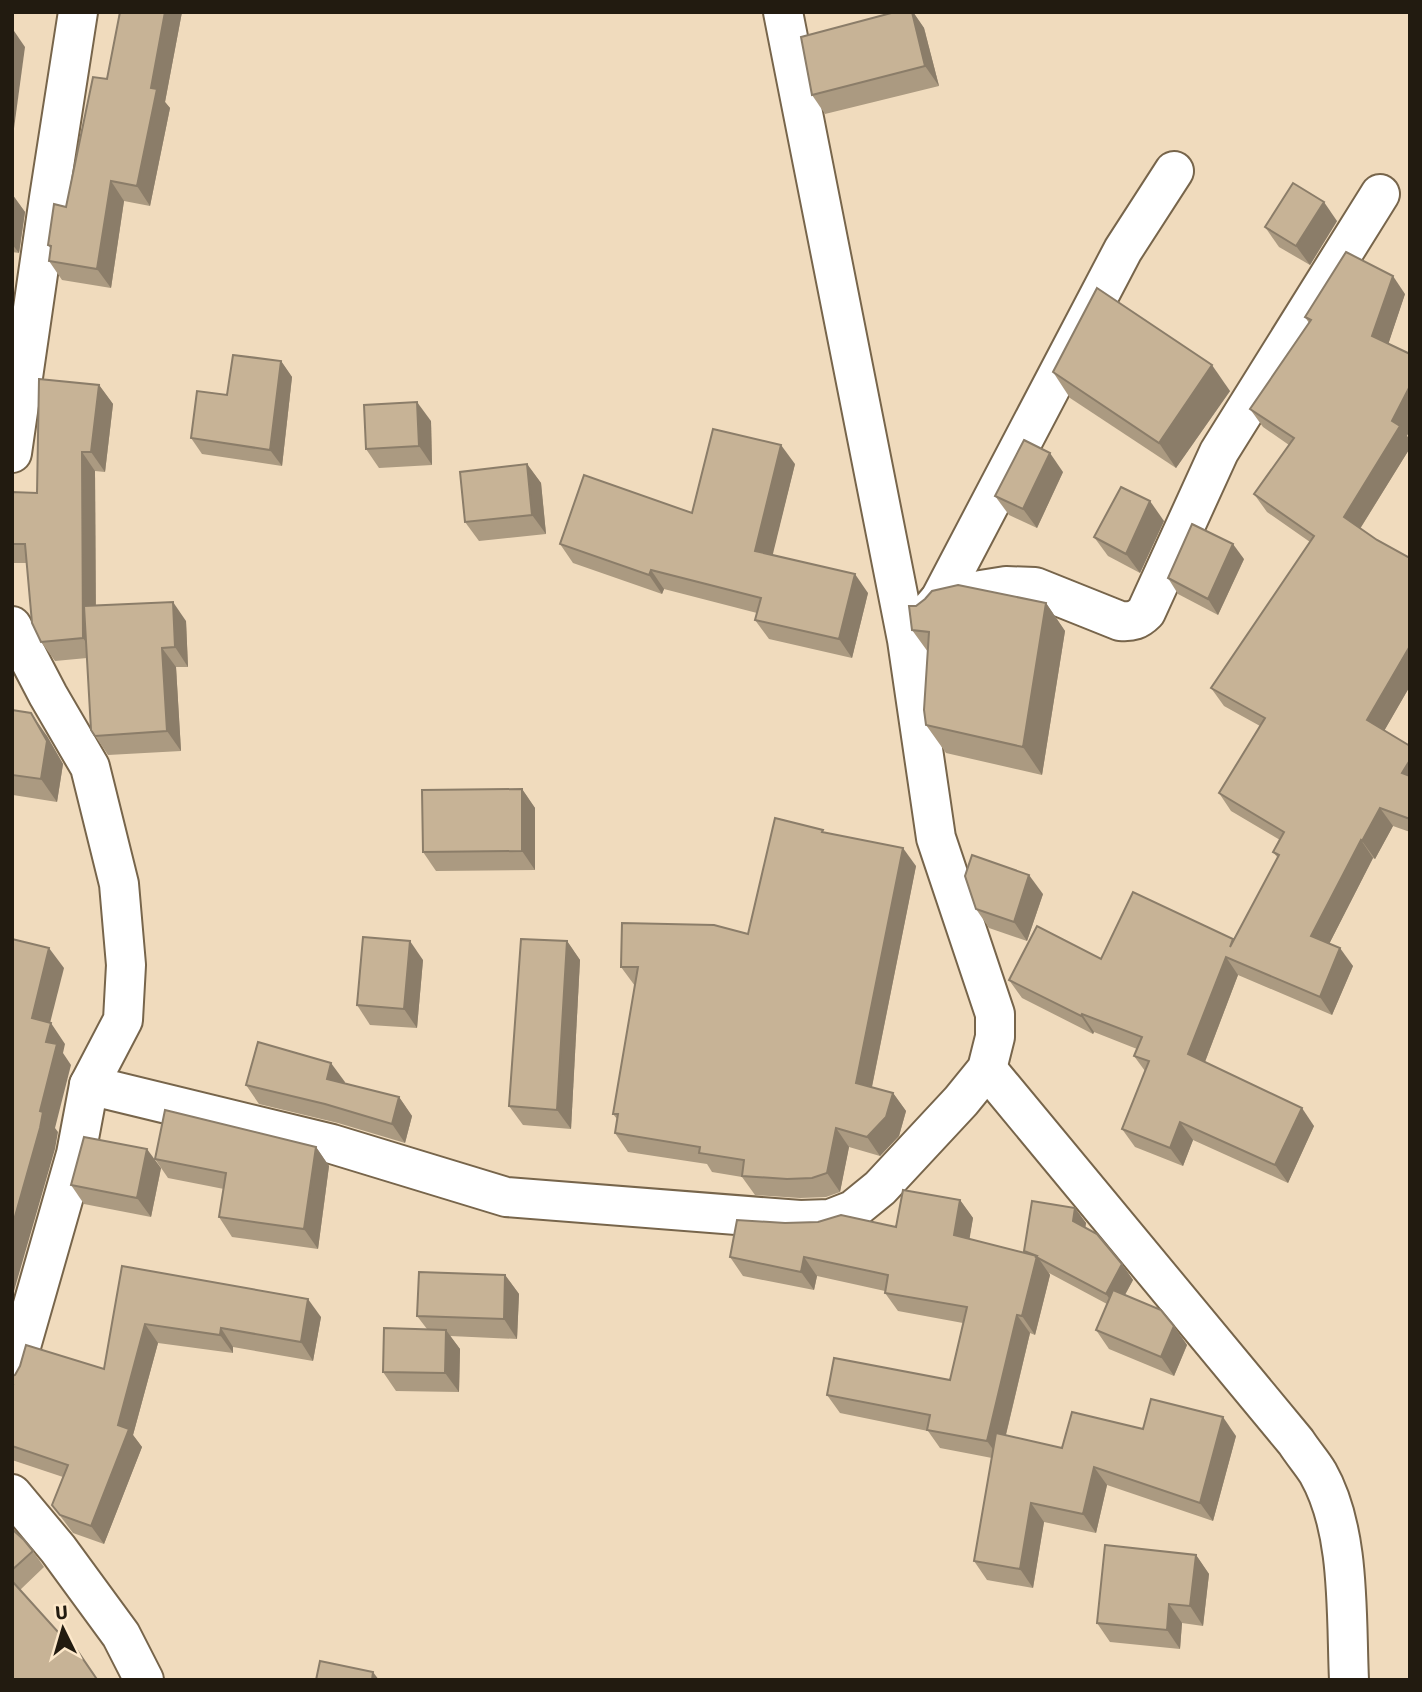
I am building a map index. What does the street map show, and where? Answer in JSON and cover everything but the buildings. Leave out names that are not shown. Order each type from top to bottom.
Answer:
[{"type":"street","points":[[12,453],[78,12]]},
{"type":"street","points":[[89,1084],[332,1144],[506,1197],[800,1220],[830,1219],[853,1210],[880,1188],[987,1069],[995,1037],[995,1014],[936,838],[907,640],[783,12]]},
{"type":"street","points":[[907,640],[940,599],[1123,250],[1174,171]]},
{"type":"street","points":[[940,599],[1006,586],[1035,587],[1120,621],[1134,621],[1146,612],[1219,452],[1380,194]]},
{"type":"street","points":[[12,626],[90,767],[119,884],[126,965],[123,1020],[89,1084],[76,1154],[12,1378]]},
{"type":"street","points":[[987,1069],[1296,1442],[1318,1474],[1333,1508],[1343,1549],[1349,1680]]},
{"type":"street","points":[[12,1494],[58,1549],[121,1635],[144,1680]]}]
